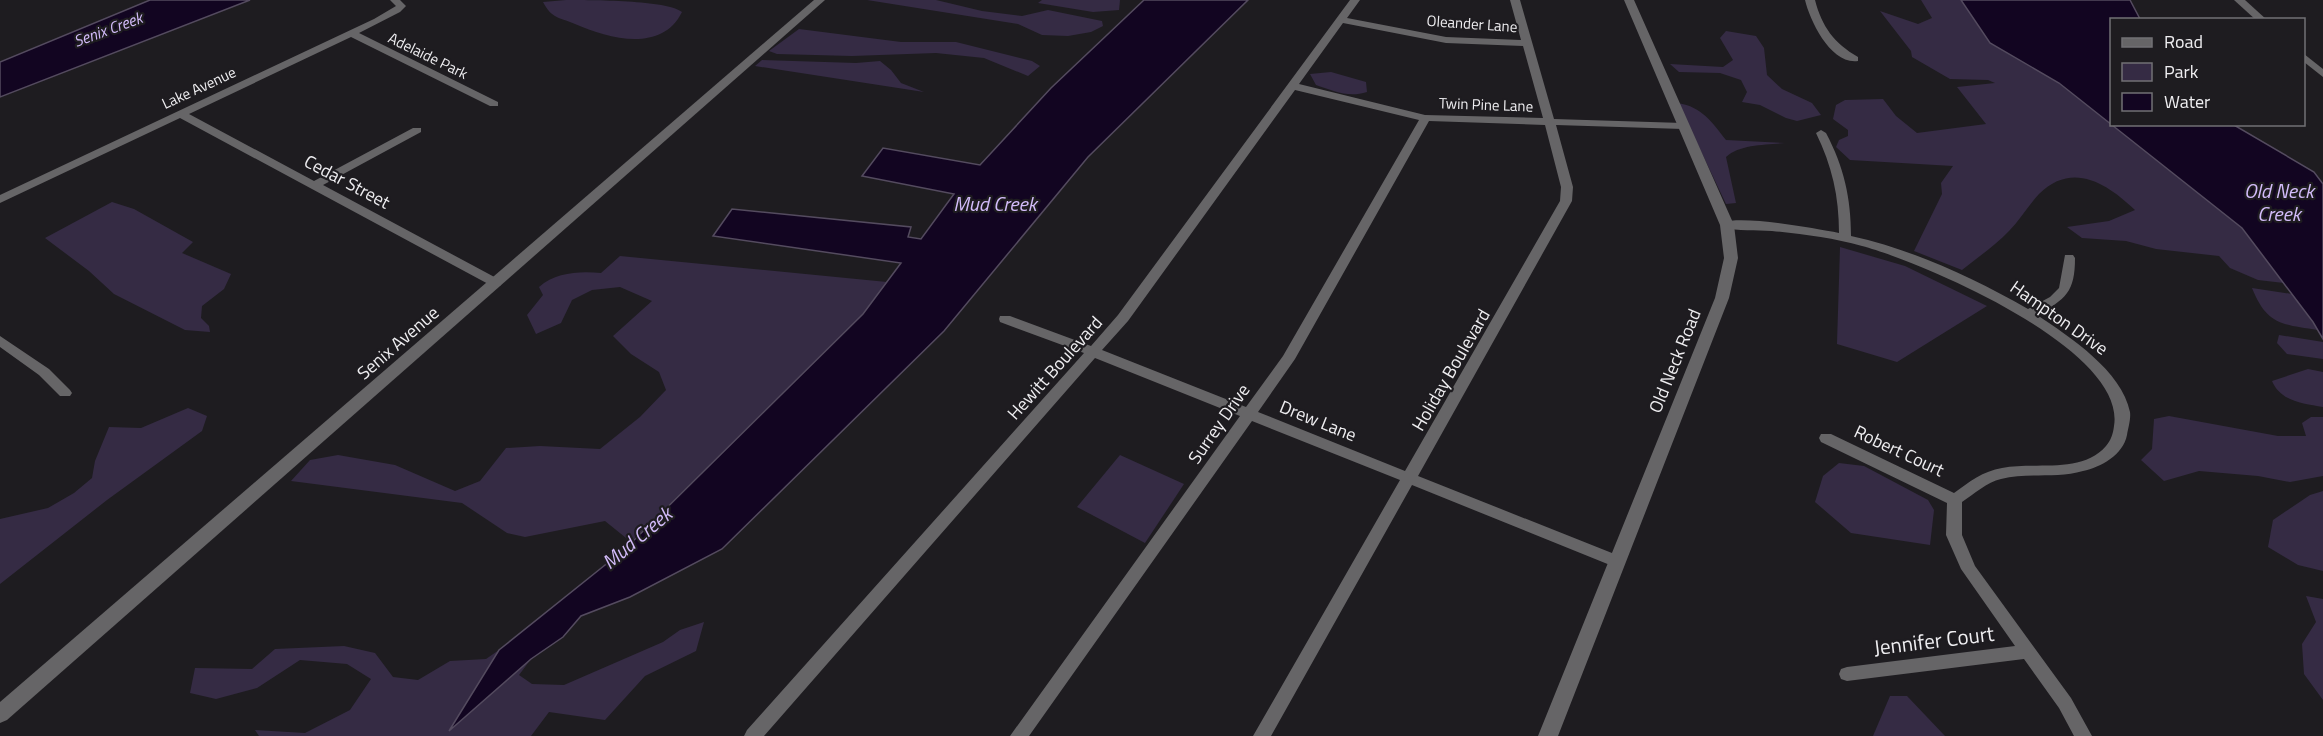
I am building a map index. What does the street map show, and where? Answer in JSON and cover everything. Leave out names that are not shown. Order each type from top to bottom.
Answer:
[{"type":"street","name":"Lake Avenue","points":[[0,199],[397,10],[401,6],[395,0]]},
{"type":"street","name":"Senix Avenue","points":[[0,714],[820,0]]},
{"type":"street","name":"Hewitt Boulevard","points":[[753,736],[1123,318],[1343,20],[1355,0]]},
{"type":"street","name":"Holiday Boulevard","points":[[1262,736],[1566,201],[1567,187],[1564,173],[1515,0]]},
{"type":"street","name":"Old Neck Road","points":[[1548,736],[1722,298],[1731,258],[1727,225],[1629,0]]},
{"type":"street","points":[[1810,0],[1813,17],[1822,34],[1838,51],[1854,59]]},
{"type":"street","points":[[2239,0],[2260,18]]},
{"type":"street","name":"Oleander Lane","points":[[1343,20],[1446,40],[1528,43]]},
{"type":"street","name":"Adelaide Park","points":[[350,33],[494,104]]},
{"type":"street","points":[[2305,58],[2323,74]]},
{"type":"street","name":"Twin Pine Lane","points":[[1293,86],[1425,118],[1683,126]]},
{"type":"street","name":"Cedar Street","points":[[181,114],[496,283]]},
{"type":"street","name":"Surrey Drive","points":[[1019,736],[1288,359],[1425,118]]},
{"type":"street","points":[[315,185],[417,130]]},
{"type":"street","points":[[1821,133],[1843,182],[1845,238]]},
{"type":"street","name":"Hampton Drive","points":[[1727,225],[1787,228],[1845,238],[1940,269],[2028,315],[2101,371],[2109,381],[2122,410],[2124,425],[2118,440],[2106,454],[2091,463],[2050,471],[2003,473],[1988,478],[1955,500]]},
{"type":"street","points":[[2028,315],[2063,294],[2069,282],[2070,258]]},
{"type":"street","name":"Drew Lane","points":[[1005,319],[1094,352],[1616,561]]},
{"type":"street","points":[[0,340],[44,372],[65,393]]},
{"type":"street","name":"Robert Court","points":[[1826,438],[1955,500]]},
{"type":"street","points":[[1955,500],[1954,535],[1960,553],[2027,652],[2065,702],[2083,736]]},
{"type":"street","name":"Jennifer Court","points":[[1847,674],[2027,652]]},
{"type":"green space","points":[[566,0],[645,3],[674,8],[682,12],[673,25],[662,33],[648,38],[619,38],[556,17],[543,2]]},
{"type":"green space","points":[[867,0],[936,0],[982,11],[1022,16],[1048,10],[1102,21],[1103,26],[1091,32],[1068,36],[1042,35],[1018,24]]},
{"type":"green space","points":[[1042,0],[1120,0],[1119,10],[1093,12],[1038,3]]},
{"type":"green space","points":[[1921,0],[1961,0],[1990,43],[2059,83],[2110,123],[2110,126],[2113,126],[2242,228],[2284,283],[2258,280],[2230,268],[2219,256],[2156,249],[2126,241],[2082,238],[2067,227],[2109,221],[2135,210],[2101,184],[2076,177],[2051,184],[2039,194],[2004,236],[1962,270],[1914,251],[1942,194],[1941,183],[1953,166],[1850,160],[1836,147],[1839,140],[1848,136],[1848,130],[1833,119],[1836,105],[1845,100],[1883,99],[1896,116],[1917,133],[1986,124],[1957,87],[1995,83],[1988,80],[1950,79],[1912,57],[1911,51],[1880,11],[1918,24],[1932,18]]},
{"type":"green space","points":[[799,29],[901,42],[956,42],[1032,61],[1040,66],[1028,76],[984,58],[936,53],[852,56],[777,54],[769,51]]},
{"type":"green space","points":[[1726,31],[1756,36],[1764,48],[1767,75],[1782,89],[1812,103],[1821,115],[1797,121],[1786,118],[1760,105],[1742,102],[1747,92],[1741,80],[1720,73],[1679,72],[1670,64],[1723,67],[1733,60],[1720,38]]},
{"type":"green space","points":[[762,60],[856,63],[880,61],[901,83],[924,92],[755,66]]},
{"type":"green space","points":[[1331,72],[1366,82],[1367,92],[1347,94],[1316,85],[1310,74]]},
{"type":"green space","points":[[1678,103],[1700,112],[1711,121],[1726,140],[1785,143],[1746,147],[1726,157],[1736,203],[1726,204]]},
{"type":"green space","points":[[112,202],[134,209],[193,242],[182,253],[231,274],[224,289],[202,306],[201,318],[209,326],[210,332],[185,330],[114,294],[89,271],[45,238]]},
{"type":"green space","points":[[1840,247],[1905,266],[1987,306],[1897,362],[1837,344]]},
{"type":"green space","points":[[620,256],[887,282],[863,314],[631,542],[605,521],[525,537],[507,533],[462,503],[291,481],[310,460],[338,455],[395,465],[455,491],[480,481],[506,448],[540,446],[600,449],[640,417],[666,390],[659,372],[631,354],[613,336],[652,301],[620,287],[592,290],[572,300],[561,323],[536,334],[527,315],[543,295],[539,287],[546,282],[561,275],[601,273]]},
{"type":"green space","points":[[2252,288],[2292,294],[2318,330],[2277,321],[2263,309]]},
{"type":"green space","points":[[2279,335],[2323,342],[2323,359],[2287,354],[2277,343]]},
{"type":"green space","points":[[2308,369],[2323,372],[2323,407],[2300,403],[2287,397],[2276,388],[2272,381]]},
{"type":"green space","points":[[188,408],[207,416],[202,431],[107,500],[0,584],[0,519],[48,508],[74,493],[92,478],[95,461],[109,427],[141,428]]},
{"type":"green space","points":[[2169,416],[2278,436],[2306,436],[2302,423],[2311,417],[2323,417],[2323,476],[2290,482],[2258,476],[2199,471],[2164,481],[2141,460],[2152,449],[2154,419]]},
{"type":"green space","points":[[1120,455],[1184,484],[1145,543],[1077,507]]},
{"type":"green space","points":[[1839,463],[1864,466],[1928,500],[1934,510],[1930,545],[1851,533],[1815,502],[1823,476]]},
{"type":"green space","points":[[2323,491],[2323,571],[2298,565],[2268,547],[2273,520],[2310,495]]},
{"type":"green space","points":[[2306,596],[2323,599],[2323,700],[2304,674],[2302,644],[2316,622]]},
{"type":"green space","points":[[704,622],[696,651],[645,676],[605,720],[549,712],[531,736],[259,736],[255,730],[305,733],[350,710],[371,679],[347,664],[300,660],[257,688],[216,699],[190,693],[195,668],[252,669],[275,649],[344,646],[375,653],[393,677],[418,680],[450,661],[486,659],[499,650],[451,729],[531,659],[519,675],[532,684],[564,685],[663,642],[680,630]]},
{"type":"green space","points":[[1890,696],[1907,696],[1945,736],[1873,736]]},
{"type":"water","name":"Senix Creek","points":[[150,0],[250,0],[0,97],[0,62]]},
{"type":"water","name":"Mud Creek","points":[[1144,0],[1248,0],[1088,157],[944,331],[722,549],[630,597],[581,616],[563,637],[531,659],[449,731],[499,650],[625,549],[863,314],[901,263],[713,236],[732,209],[911,227],[908,237],[921,239],[954,194],[862,176],[883,148],[980,165],[1051,88]]},
{"type":"water","name":"Old Neck Creek","points":[[1961,0],[2130,0],[2139,18],[2110,18],[2110,123],[2059,83],[1990,43]]},
{"type":"water","name":"Old Neck Creek","points":[[2113,126],[2236,126],[2314,172],[2323,184],[2323,339],[2313,322],[2242,228]]}]
